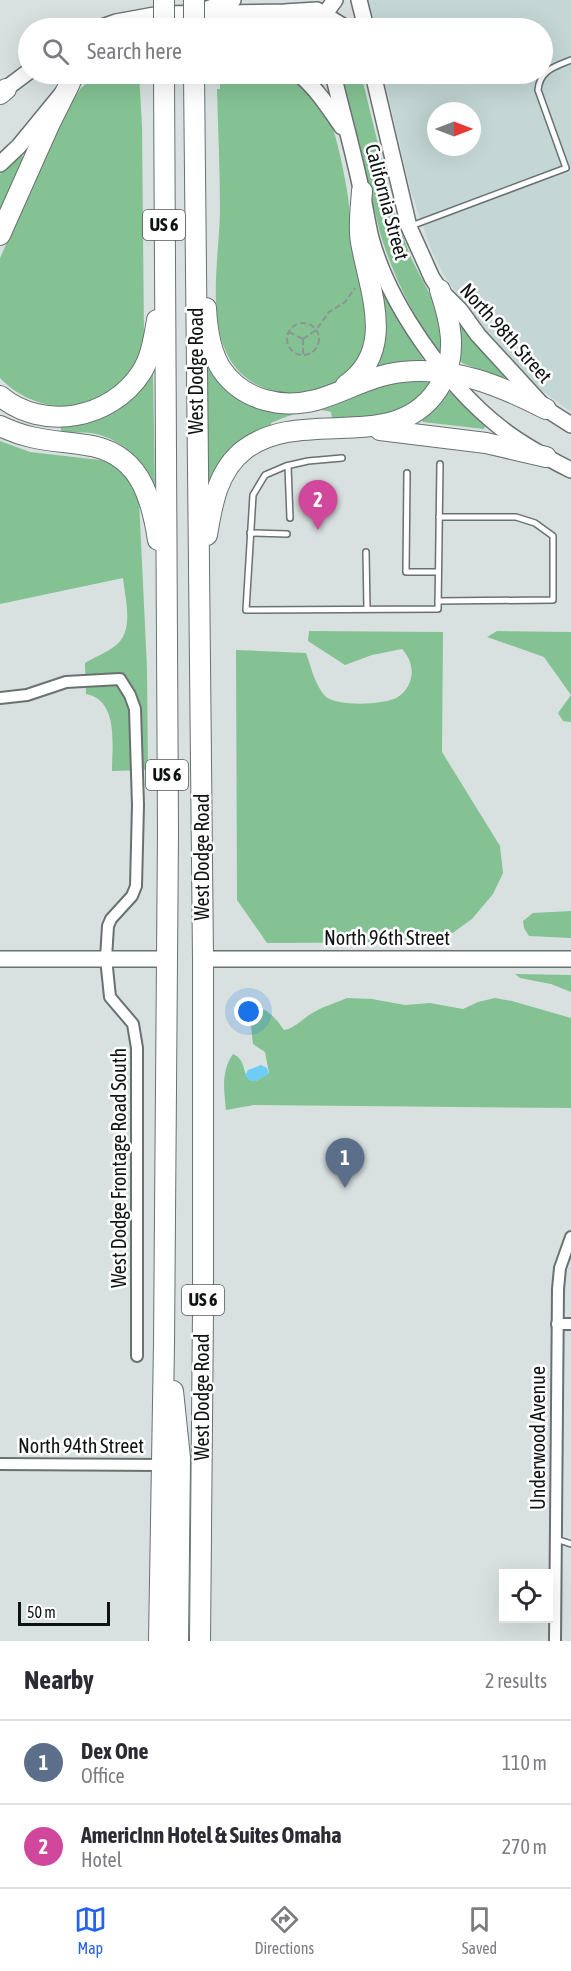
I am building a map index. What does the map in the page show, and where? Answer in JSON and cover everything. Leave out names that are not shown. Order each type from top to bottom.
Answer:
[{"type":"highway","points":[[164,0],[164,18]]},
{"type":"highway","points":[[0,235],[50,123],[71,84]]},
{"type":"highway","name":"West Dodge Road","points":[[159,1641],[167,959],[164,84]]},
{"type":"highway","name":"West Dodge Road","points":[[194,84],[203,959],[200,1641]]},
{"type":"highway","points":[[336,392],[359,373],[368,360],[376,336],[377,320],[360,239],[362,191]]},
{"type":"highway","points":[[196,210],[207,320],[214,350],[221,369],[247,394],[261,400],[293,404],[315,400],[362,382],[401,372],[446,373],[491,383],[546,409]]},
{"type":"highway","points":[[0,396],[14,405],[49,417],[82,414],[114,400],[141,373],[148,360],[164,287]]},
{"type":"highway","points":[[200,591],[209,524],[220,480],[234,460],[254,443],[283,432],[369,427],[399,421],[420,409],[431,399],[446,373],[450,359],[451,329],[440,290]]},
{"type":"highway","points":[[0,426],[37,440],[88,445],[109,450],[135,470],[149,499],[166,590]]},
{"type":"highway","points":[[344,428],[454,438],[510,447],[546,457]]},
{"type":"highway","points":[[164,1344],[175,1407],[180,1458],[178,1641]]},
{"type":"highway","points":[[200,1606],[205,1641]]},
{"type":"street","points":[[193,14],[233,0]]},
{"type":"street","points":[[132,18],[193,14],[317,17],[335,0]]},
{"type":"street","points":[[359,0],[364,18]]},
{"type":"street","points":[[2,92],[18,80]]},
{"type":"street","points":[[0,164],[19,146],[69,84]]},
{"type":"street","points":[[312,84],[349,138]]},
{"type":"street","name":"California Street","points":[[336,84],[371,238],[396,300],[412,327],[446,373],[484,415],[546,457]]},
{"type":"street","name":"California Street","points":[[375,84],[409,226],[421,256],[440,290]]},
{"type":"street","name":"North 98th Street","points":[[440,290],[546,409],[571,425]]},
{"type":"street","points":[[546,457],[571,470]]},
{"type":"street","name":"West Dodge Frontage Road South","points":[[0,698],[27,695],[66,682],[120,679],[134,701],[137,718],[137,877],[135,892],[115,914],[108,926],[106,958],[110,997],[133,1024],[137,1048],[137,1356]]},
{"type":"street","points":[[0,959],[167,959]]},
{"type":"street","name":"North 96th Street","points":[[203,959],[571,959]]},
{"type":"street","name":"Underwood Avenue","points":[[555,1641],[557,1324],[559,1274],[571,1238]]},
{"type":"street","points":[[557,1324],[571,1324]]},
{"type":"street","name":"North 94th Street","points":[[0,1464],[162,1465]]},
{"type":"lane","points":[[553,68],[571,60]]},
{"type":"lane","points":[[409,226],[566,168],[538,90],[539,84]]},
{"type":"lane","points":[[342,458],[308,461],[265,475],[253,495],[246,610],[438,609],[440,464]]},
{"type":"lane","points":[[288,466],[290,518]]},
{"type":"lane","points":[[407,473],[406,572],[438,572]]},
{"type":"lane","points":[[438,602],[552,600],[553,536],[535,523],[516,517],[439,517]]},
{"type":"lane","points":[[250,533],[287,534]]},
{"type":"lane","points":[[366,552],[367,609]]},
{"type":"lane","points":[[556,1539],[571,1544]]},
{"type":"path","points":[[303,339],[316,330],[326,315],[345,302],[357,284]]},
{"type":"path","points":[[302,323],[312,326],[319,337],[316,347],[312,352],[303,355],[295,353],[289,347],[288,332],[295,325],[302,323]]},
{"type":"path","points":[[288,332],[303,339]]},
{"type":"path","points":[[303,339],[303,355]]},
{"type":"shaded area","points":[[363,0],[571,0],[571,412],[533,384],[477,324],[442,272],[431,249],[411,192],[385,84],[553,84],[553,18],[368,18]]},
{"type":"green space","points":[[86,84],[140,84],[144,335],[133,366],[121,383],[106,395],[89,403],[70,406],[51,405],[33,400],[15,391],[0,378],[0,258],[64,113]]},
{"type":"green space","points":[[220,84],[304,84],[327,113],[330,121],[345,178],[351,242],[369,328],[359,361],[345,376],[328,386],[309,392],[290,393],[270,390],[252,382],[237,369],[226,352],[217,319],[216,301],[220,212],[217,89],[220,89]]},
{"type":"green space","points":[[344,84],[363,84],[396,218],[412,260],[441,320],[443,353],[440,355],[405,296],[391,266],[380,233]]},
{"type":"green space","points":[[21,155],[24,158],[0,213],[0,174]]},
{"type":"green space","points":[[380,282],[399,323],[423,359],[422,362],[375,366],[385,338]]},
{"type":"green space","points":[[458,317],[507,374],[504,378],[460,361]]},
{"type":"green space","points":[[206,351],[254,402],[384,383],[429,379],[432,382],[411,404],[388,414],[362,418],[332,418],[331,412],[317,410],[292,415],[271,423],[271,427],[209,483],[205,410]]},
{"type":"green space","points":[[153,370],[155,491],[141,464],[118,443],[95,434],[61,433],[61,425],[92,421],[115,411],[134,394]]},
{"type":"green space","points":[[450,392],[485,426],[484,429],[423,422],[421,418],[445,393]]},
{"type":"green space","points":[[0,441],[30,452],[100,460],[114,465],[126,473],[139,500],[147,668],[148,770],[112,771],[109,714],[97,698],[86,694],[85,663],[115,646],[125,632],[127,605],[123,578],[0,604]]},
{"type":"green space","points":[[309,631],[443,632],[442,752],[500,846],[503,873],[493,894],[472,919],[440,942],[267,943],[237,900],[236,650],[306,653],[322,692],[331,700],[339,702],[361,704],[392,700],[408,687],[412,674],[410,661],[402,649],[372,655],[345,665],[308,641]]},
{"type":"green space","points":[[497,631],[571,632],[571,695],[544,657],[487,637]]},
{"type":"green space","points":[[571,695],[571,722],[563,721],[558,713]]},
{"type":"green space","points":[[571,911],[571,938],[529,936],[524,928],[523,921],[533,913]]},
{"type":"green space","points":[[515,974],[571,975],[571,992],[551,984],[520,978]]},
{"type":"green space","points":[[347,998],[372,999],[405,1005],[430,1003],[463,1009],[495,998],[571,1018],[571,1108],[254,1105],[226,1110],[225,1074],[233,1054],[242,1063],[251,1081],[256,1081],[269,1073],[265,1052],[253,1044],[251,1025],[255,1007],[268,1012],[284,1030],[310,1014]]},
{"type":"water","points":[[261,1065],[267,1068],[269,1074],[256,1081],[251,1081],[245,1076],[248,1070]]},
{"type":"place","name":"AmericInn Hotel & Suites Omaha","points":[[318,530]]},
{"type":"place","name":"Dex One","points":[[345,1188]]}]
